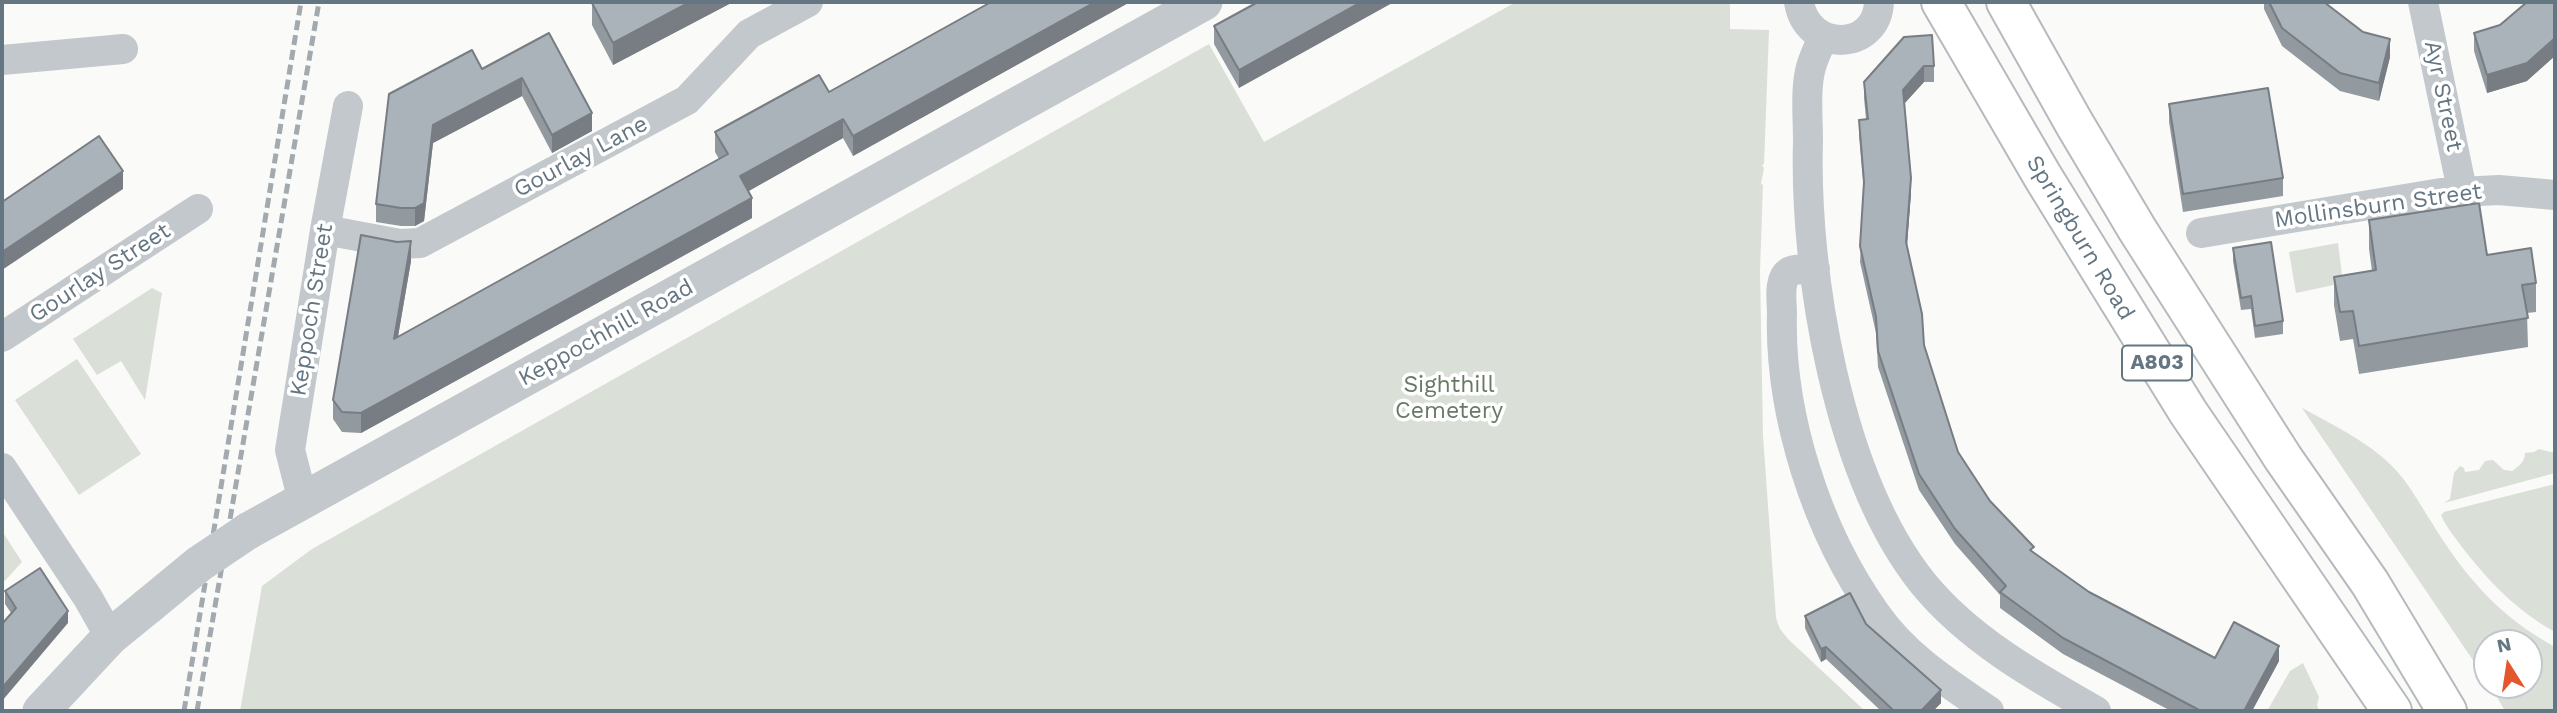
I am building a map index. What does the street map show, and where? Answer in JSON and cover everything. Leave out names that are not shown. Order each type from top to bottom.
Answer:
[{"type":"main road","name":"Springburn Road","points":[[1941,2],[2057,201],[2188,412],[2392,711]]},
{"type":"main road","name":"A803","points":[[2006,2],[2137,229],[2283,458],[2370,583],[2447,711]]},
{"type":"street","name":"Gourlay Lane","points":[[325,230],[400,244],[420,243],[687,100],[749,34],[808,2]]},
{"type":"street","name":"Keppochhill Road","points":[[41,711],[110,637],[199,564],[248,531],[1204,2]]},
{"type":"street","points":[[1799,2],[1805,22],[1823,37],[1837,40],[1851,39],[1864,32],[1873,22],[1879,2]]},
{"type":"street","name":"Ayr Street","points":[[2423,2],[2462,190]]},
{"type":"street","points":[[1823,37],[1812,64],[1809,90],[1807,195],[1828,349],[1851,441],[1877,505],[1908,562],[1941,605],[2036,677],[2096,711]]},
{"type":"street","points":[[2,60],[123,49]]},
{"type":"street","name":"Keppoch Street","points":[[303,502],[290,450],[347,112]]},
{"type":"street","name":"Mollinsburn Street","points":[[2201,233],[2462,190],[2506,190],[2555,195]]},
{"type":"street","name":"Gourlay Street","points":[[2,337],[198,209]]},
{"type":"street","points":[[1815,269],[1791,271],[1786,275],[1782,286],[1781,332],[1782,358],[1791,411],[1815,495],[1855,581],[1887,629],[1919,662],[1989,711]]},
{"type":"street","points":[[2,468],[88,598],[110,637]]},
{"type":"green space","name":"Sighthill Cemetery","points":[[1516,2],[1730,2],[1730,29],[1769,30],[1762,165],[1764,168],[1761,184],[1760,271],[1763,436],[1776,618],[1788,639],[1865,711],[240,711],[262,586],[312,549],[1209,44],[1264,142]]},
{"type":"green space","points":[[2338,243],[2343,283],[2296,293],[2289,252]]},
{"type":"green space","points":[[152,288],[162,293],[145,400],[121,361],[97,375],[73,339]]},
{"type":"green space","points":[[77,359],[141,454],[79,495],[15,400]]},
{"type":"green space","points":[[2302,408],[2361,441],[2392,466],[2409,486],[2444,543],[2471,578],[2500,608],[2527,629],[2473,629],[2473,660]]},
{"type":"green space","points":[[2539,449],[2555,453],[2555,473],[2444,503],[2450,499],[2454,473],[2460,466],[2465,472],[2479,470],[2485,461],[2493,460],[2504,470],[2512,471],[2523,461],[2525,453]]},
{"type":"green space","points":[[2555,484],[2555,632],[2528,615],[2493,584],[2462,547],[2441,515],[2444,512]]},
{"type":"green space","points":[[2,531],[22,562],[2,584]]},
{"type":"green space","points":[[2543,640],[2555,647],[2555,711],[2505,711],[2498,699],[2543,699]]},
{"type":"green space","points":[[2303,663],[2319,697],[2319,711],[2267,711],[2290,671]]},
{"type":"building","points":[[690,2],[613,43],[592,3]]},
{"type":"building","points":[[991,2],[1095,2],[853,136],[843,119],[740,176],[752,198],[361,413],[342,412],[333,400],[361,235],[397,242],[411,241],[394,339],[728,154],[715,132],[819,75],[829,92]]},
{"type":"building","points":[[1258,2],[1361,2],[1239,70],[1214,26]]},
{"type":"building","points":[[2269,2],[2324,2],[2363,32],[2390,39],[2379,83],[2340,73],[2282,28]]},
{"type":"building","points":[[2527,2],[2555,2],[2555,38],[2527,63],[2487,75],[2474,33],[2500,25]]},
{"type":"building","points":[[549,33],[592,113],[552,135],[522,78],[433,125],[424,203],[415,208],[376,204],[389,94],[472,50],[482,69]]},
{"type":"building","points":[[1932,35],[1934,66],[1924,66],[1903,90],[1911,178],[1906,242],[1922,314],[1924,345],[1958,452],[1990,501],[2034,547],[2030,550],[2089,592],[2215,658],[2234,622],[2279,646],[2244,711],[2201,711],[2063,638],[2000,592],[2006,586],[1955,529],[1919,474],[1878,351],[1876,317],[1860,246],[1864,182],[1859,120],[1868,119],[1864,82],[1904,37]]},
{"type":"building","points":[[2268,88],[2283,178],[2183,194],[2169,104]]},
{"type":"building","points":[[99,136],[123,171],[2,252],[2,202]]},
{"type":"building","points":[[2479,203],[2487,255],[2531,248],[2536,283],[2522,285],[2528,318],[2359,346],[2353,311],[2340,312],[2334,277],[2376,270],[2369,220]]},
{"type":"building","points":[[2271,242],[2283,321],[2255,326],[2251,296],[2241,298],[2233,248]]},
{"type":"building","points":[[40,568],[68,611],[2,688],[2,624],[16,608],[5,591]]},
{"type":"building","points":[[1850,593],[1866,624],[1941,690],[1921,711],[1894,711],[1826,647],[1821,649],[1805,616]]},
{"type":"railway","points":[[184,711],[301,2]]},
{"type":"railway","points":[[197,711],[319,2]]}]
